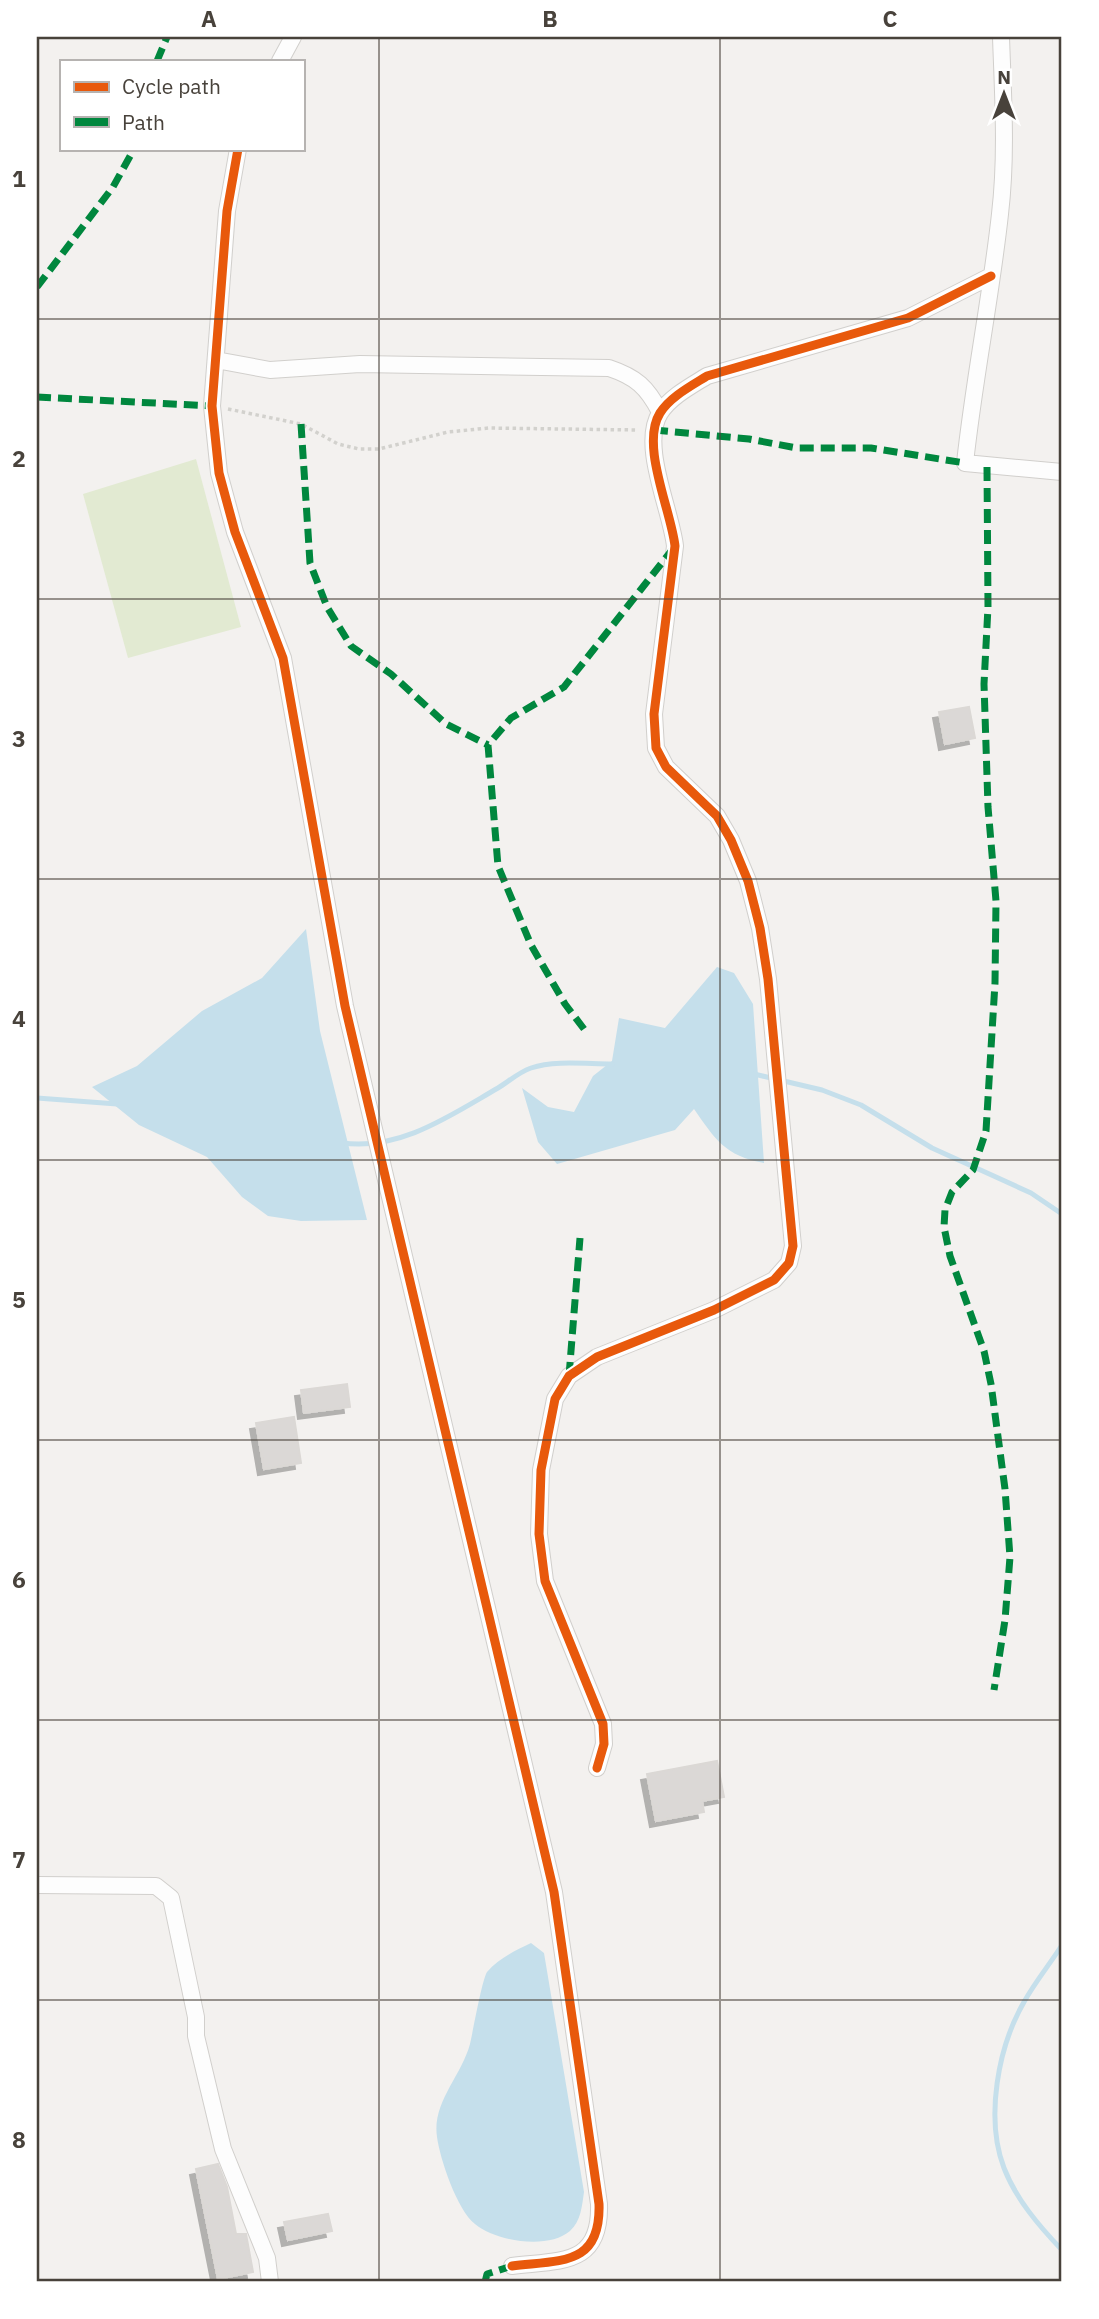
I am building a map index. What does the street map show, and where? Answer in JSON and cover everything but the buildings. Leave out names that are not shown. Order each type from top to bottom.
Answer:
[{"type":"street","points":[[281,60],[293,37]]},
{"type":"street","points":[[1001,37],[1005,155],[965,463],[1062,472]]},
{"type":"street","points":[[238,150],[227,211],[212,407],[219,473],[235,532],[283,658],[345,1006],[554,1892],[600,2228],[593,2242],[580,2254],[512,2266]]},
{"type":"street","points":[[597,1768],[604,1744],[603,1724],[545,1581],[539,1534],[541,1471],[555,1399],[569,1376],[597,1357],[714,1310],[774,1280],[789,1262],[793,1246],[768,979],[760,928],[748,881],[731,840],[717,816],[666,767],[656,748],[654,714],[675,546],[672,519],[655,458],[653,430],[660,412],[681,393],[707,376],[908,318],[991,276]]},
{"type":"street","points":[[216,360],[270,370],[360,365],[609,368],[634,376],[649,391],[660,412]]},
{"type":"street","points":[[37,1885],[156,1886],[171,1898],[196,2017],[196,2036],[220,2138],[267,2258],[270,2282]]},
{"type":"path","points":[[212,407],[302,424],[338,444],[359,449],[379,449],[448,432],[489,428],[653,430]]},
{"type":"green space","points":[[196,459],[241,627],[128,658],[83,494]]},
{"type":"water","points":[[306,929],[320,1031],[367,1220],[301,1221],[268,1216],[242,1197],[207,1157],[139,1125],[92,1087],[137,1066],[202,1011],[262,978]]},
{"type":"water","points":[[717,967],[734,973],[753,1004],[764,1163],[740,1156],[722,1145],[694,1109],[675,1130],[557,1164],[538,1142],[522,1088],[548,1107],[574,1112],[593,1076],[612,1061],[619,1018],[665,1028]]},
{"type":"water","points":[[531,1943],[544,1953],[584,2192],[582,2208],[574,2227],[560,2237],[536,2242],[495,2235],[468,2217],[446,2171],[437,2137],[439,2112],[466,2056],[487,1972],[502,1959]]},
{"type":"waterway","points":[[342,1143],[384,1142],[424,1129],[531,1068],[560,1063],[612,1064]]},
{"type":"waterway","points":[[754,1074],[822,1090],[861,1105],[932,1148],[1031,1193],[1062,1214]]},
{"type":"waterway","points":[[37,1098],[117,1104]]},
{"type":"waterway","points":[[1062,1945],[1028,1995],[1015,2020],[1001,2061],[995,2105],[998,2148],[1009,2179],[1029,2212],[1062,2250]]},
{"type":"marked path","points":[[157,60],[167,37]]},
{"type":"marked path","points":[[37,287],[113,187],[133,150]]},
{"type":"marked path","points":[[37,397],[212,406]]},
{"type":"marked path","points":[[301,424],[310,563],[327,607],[351,646],[391,674],[446,724],[488,745]]},
{"type":"marked path","points":[[654,430],[749,439],[797,448],[871,448],[965,463]]},
{"type":"marked path","points":[[987,467],[988,607],[984,684],[988,807],[996,901],[995,983],[986,1131],[973,1170],[952,1192],[945,1210],[944,1227],[950,1256],[984,1351],[1005,1489],[1010,1557],[1005,1620],[994,1690]]},
{"type":"marked path","points":[[584,1029],[565,1004],[531,945],[498,866],[488,745],[511,718],[564,687],[672,550]]},
{"type":"marked path","points":[[569,1376],[580,1238]]},
{"type":"marked path","points":[[485,2282],[487,2274],[512,2266]]},
{"type":"cycle path","points":[[238,150],[227,211],[212,406],[219,473],[235,532],[283,658],[345,1006],[554,1892],[599,2204],[598,2224],[593,2239],[585,2249],[562,2260],[512,2266]]},
{"type":"cycle path","points":[[597,1768],[604,1744],[603,1724],[545,1581],[539,1534],[541,1470],[555,1399],[569,1376],[597,1357],[714,1310],[774,1280],[789,1263],[793,1246],[768,979],[760,928],[748,881],[731,840],[717,816],[666,767],[656,748],[654,714],[675,546],[658,478],[653,442],[655,426],[660,413],[669,402],[707,376],[908,318],[991,276]]}]
